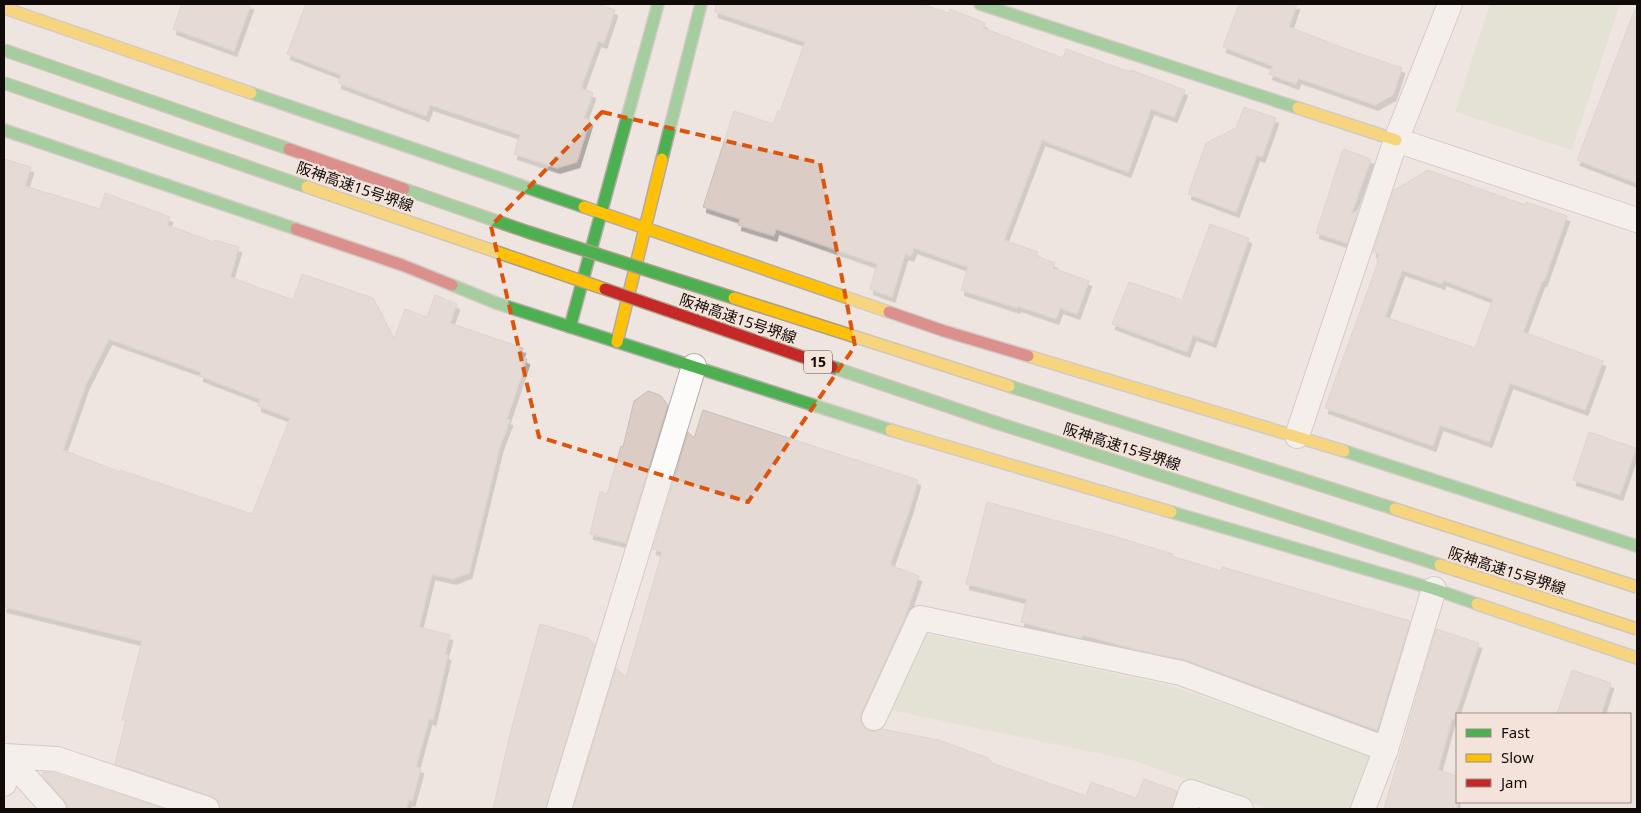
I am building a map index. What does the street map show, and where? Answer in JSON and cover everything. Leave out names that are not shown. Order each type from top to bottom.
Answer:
[{"type":"main road","points":[[570,327],[658,4]]},
{"type":"main road","points":[[617,342],[702,4]]},
{"type":"main road","points":[[980,4],[1396,140]]},
{"type":"main road","points":[[4,8],[944,331],[1297,436],[1637,546]]},
{"type":"main road","name":"阪神高速15号堺線","points":[[4,50],[538,235],[1637,587]]},
{"type":"main road","name":"阪神高速15号堺線","points":[[4,83],[991,421],[1637,629]]},
{"type":"main road","points":[[4,130],[402,265],[496,303],[570,327],[912,436],[1434,589],[1637,658]]},
{"type":"street","points":[[1297,436],[1396,140],[1450,4]]},
{"type":"street","points":[[1396,140],[1637,220]]},
{"type":"street","points":[[559,809],[694,366]]},
{"type":"street","points":[[1363,809],[1386,749],[1434,589]]},
{"type":"street","points":[[874,718],[920,618],[1181,673],[1386,749]]},
{"type":"street","points":[[4,784],[6,756]]},
{"type":"street","points":[[6,756],[54,809]]},
{"type":"street","points":[[6,756],[57,759],[207,809]]},
{"type":"street","points":[[1185,809],[1191,792],[1241,809]]},
{"type":"highlighted area","points":[[602,112],[820,163],[855,346],[748,502],[539,437],[491,226]]},
{"type":"green space","points":[[1490,4],[1620,4],[1572,150],[1455,112]]},
{"type":"green space","points":[[922,633],[1168,685],[1366,752],[1372,761],[1362,787],[1349,809],[1269,809],[1135,761],[890,710]]},
{"type":"building","points":[[182,4],[251,4],[234,51],[173,29]]},
{"type":"building","points":[[306,4],[598,4],[615,10],[604,43],[598,41],[581,88],[593,93],[584,118],[590,120],[577,162],[557,168],[514,154],[520,135],[430,105],[426,116],[338,83],[341,75],[287,54]]},
{"type":"building","points":[[716,4],[922,4],[949,13],[950,9],[985,23],[983,28],[1063,58],[1066,49],[1185,90],[1174,117],[1151,109],[1128,172],[1042,140],[1004,240],[1038,252],[1036,256],[1055,263],[1053,268],[1089,281],[1077,314],[1060,308],[1056,319],[961,290],[968,267],[914,248],[911,256],[905,254],[892,297],[870,289],[877,264],[776,229],[774,236],[738,225],[740,219],[703,207],[734,111],[773,124],[778,111],[780,112],[805,42],[715,12]]},
{"type":"building","points":[[1239,4],[1297,4],[1289,27],[1402,68],[1393,95],[1375,105],[1298,78],[1296,84],[1269,74],[1273,66],[1223,47]]},
{"type":"building","points":[[1635,9],[1637,9],[1637,183],[1577,160]]},
{"type":"building","points":[[1244,107],[1276,118],[1262,157],[1257,155],[1236,212],[1188,194],[1206,143],[1236,128]]},
{"type":"building","points":[[1343,149],[1371,159],[1351,215],[1358,210],[1347,243],[1316,233]]},
{"type":"building","points":[[4,159],[31,167],[25,186],[100,209],[105,193],[170,217],[167,225],[214,242],[215,240],[239,247],[230,277],[293,300],[302,274],[373,298],[394,339],[405,309],[427,317],[435,295],[457,304],[450,323],[523,348],[520,356],[527,359],[507,419],[510,420],[500,446],[469,573],[453,579],[432,574],[419,627],[450,635],[445,654],[448,655],[433,720],[429,719],[416,767],[421,768],[412,801],[409,800],[406,809],[220,809],[218,800],[211,796],[115,764],[126,720],[122,720],[142,641],[4,607]],"holes":[[[109,339],[201,372],[200,376],[260,399],[258,406],[290,418],[252,514],[120,470],[120,472],[63,450],[86,384]]]},
{"type":"building","points":[[1428,170],[1525,205],[1526,202],[1567,216],[1544,281],[1542,281],[1523,332],[1603,361],[1585,410],[1510,383],[1489,442],[1440,425],[1433,446],[1325,408],[1378,262],[1379,254],[1373,252],[1394,190]],"holes":[[[1402,270],[1442,284],[1443,280],[1493,299],[1475,348],[1385,317]]]},
{"type":"building","points":[[1210,224],[1249,238],[1213,342],[1193,335],[1187,352],[1112,324],[1129,282],[1182,300]]},
{"type":"building","points":[[648,391],[660,395],[668,405],[626,543],[590,534],[600,492],[607,494],[621,446],[623,447],[634,401]]},
{"type":"building","points":[[703,410],[918,480],[890,565],[919,576],[905,617],[862,712],[860,720],[863,726],[869,731],[876,732],[882,729],[939,740],[988,758],[992,763],[1086,796],[1091,782],[1136,798],[1144,779],[1177,791],[1172,809],[573,809],[616,668],[626,677],[662,552],[653,549],[688,432],[694,438]]},
{"type":"building","points":[[1589,432],[1636,448],[1620,495],[1573,480]]},
{"type":"building","points":[[987,502],[1110,535],[1221,571],[1222,567],[1410,621],[1377,730],[1186,660],[1083,635],[1082,638],[1021,622],[1027,599],[966,584]]},
{"type":"building","points":[[540,624],[588,638],[595,645],[546,809],[493,809],[510,734]]},
{"type":"building","points":[[1436,629],[1479,643],[1454,719],[1452,719],[1438,770],[1456,776],[1457,809],[1384,809]]},
{"type":"building","points":[[1572,670],[1611,683],[1601,713],[1557,713]]},
{"type":"building","points":[[43,772],[54,773],[164,809],[67,809],[64,800],[42,775]]},
{"type":"traffic: fast","points":[[570,327],[658,4]]},
{"type":"traffic: fast","points":[[662,159],[701,4]]},
{"type":"traffic: fast","points":[[980,4],[1298,108]]},
{"type":"traffic: fast","points":[[4,50],[289,149]]},
{"type":"traffic: fast","points":[[4,83],[307,187]]},
{"type":"traffic: fast","points":[[251,93],[584,207]]},
{"type":"traffic: fast","points":[[4,130],[296,229]]},
{"type":"traffic: fast","points":[[404,189],[528,232],[734,298]]},
{"type":"traffic: fast","points":[[452,285],[496,303],[891,430]]},
{"type":"traffic: fast","points":[[832,367],[991,421],[1440,565]]},
{"type":"traffic: fast","points":[[1009,386],[1395,509]]},
{"type":"traffic: fast","points":[[1344,451],[1637,546]]},
{"type":"traffic: fast","points":[[1171,512],[1434,589],[1477,604]]},
{"type":"traffic: slow","points":[[4,8],[251,93]]},
{"type":"traffic: slow","points":[[1298,108],[1396,140]]},
{"type":"traffic: slow","points":[[617,342],[662,159]]},
{"type":"traffic: slow","points":[[307,187],[605,289]]},
{"type":"traffic: slow","points":[[584,207],[889,312]]},
{"type":"traffic: slow","points":[[734,298],[1009,386]]},
{"type":"traffic: slow","points":[[1028,356],[1344,451]]},
{"type":"traffic: slow","points":[[891,430],[1171,512]]},
{"type":"traffic: slow","points":[[1395,509],[1637,587]]},
{"type":"traffic: slow","points":[[1440,565],[1637,629]]},
{"type":"traffic: slow","points":[[1477,604],[1637,658]]},
{"type":"traffic: jam","points":[[289,149],[404,189]]},
{"type":"traffic: jam","points":[[296,229],[402,265],[452,285]]},
{"type":"traffic: jam","points":[[605,289],[832,367]]},
{"type":"traffic: jam","points":[[889,312],[944,331],[1028,356]]}]
